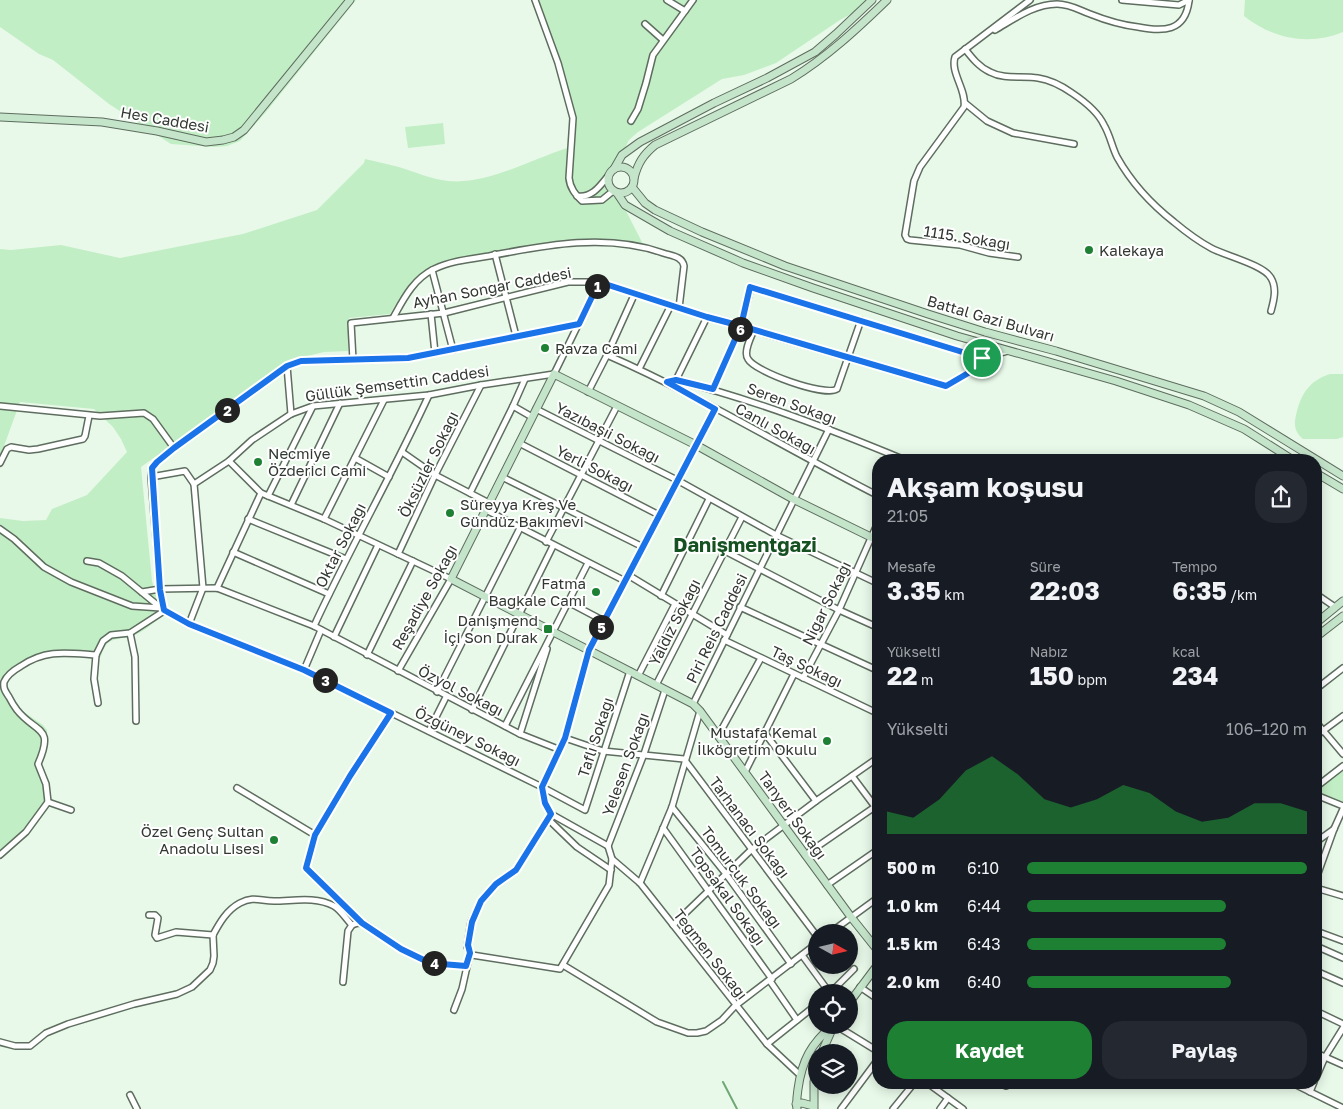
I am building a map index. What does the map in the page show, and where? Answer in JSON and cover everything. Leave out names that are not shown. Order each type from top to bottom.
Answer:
[{"type":"street","name":"Hes Caddesi","points":[[0,117],[102,122],[157,131],[206,142],[223,140],[244,130],[350,0]]},
{"type":"street","points":[[535,0],[558,63],[573,118],[570,186],[582,201],[591,202],[602,200],[615,192],[626,192],[632,187],[639,163],[655,145],[790,79],[808,68],[843,42],[887,0]]},
{"type":"street","points":[[667,0],[685,11]]},
{"type":"street","points":[[631,121],[644,92],[653,55],[693,0]]},
{"type":"street","points":[[577,196],[582,197],[593,193],[608,176],[622,155],[640,142],[714,103],[767,78],[814,52],[872,0]]},
{"type":"street","points":[[984,36],[1030,0]]},
{"type":"street","points":[[1122,0],[1179,5],[1189,0]]},
{"type":"street","points":[[1074,144],[1013,133],[987,121],[965,102],[954,63],[955,57],[984,36],[1033,8],[1057,4],[1074,6],[1089,14],[1122,25],[1156,31],[1174,27],[1184,18],[1188,10],[1189,0]]},
{"type":"street","points":[[646,24],[663,40]]},
{"type":"street","points":[[964,49],[976,63],[990,73],[1004,77],[1037,78],[1058,84],[1074,94],[1100,118],[1118,157],[1144,195],[1158,209],[1193,238],[1232,258],[1259,267],[1267,272],[1272,278],[1274,285],[1275,296],[1272,311]]},
{"type":"street","name":"1115. Sokağı","points":[[965,102],[962,110],[920,167],[914,181],[906,236],[910,240],[960,245],[1018,258]]},
{"type":"street","points":[[614,168],[626,168],[630,170],[634,178]]},
{"type":"street","points":[[608,176],[608,184],[615,192]]},
{"type":"street","name":"Battal Gazi Bulvarı","points":[[632,187],[645,203],[655,210],[702,232],[785,266],[867,295],[985,332],[1056,351],[1204,396],[1239,412],[1307,454]]},
{"type":"street","name":"Battal Gazi Bulvarı","points":[[615,192],[625,205],[670,231],[743,263],[898,317],[1116,381],[1189,405],[1244,429],[1284,454]]},
{"type":"street","points":[[393,318],[405,296],[417,281],[432,270],[452,262],[574,242],[627,245],[653,249],[679,258],[683,261],[684,266],[679,308]]},
{"type":"street","points":[[495,254],[516,336]]},
{"type":"street","points":[[432,270],[453,350]]},
{"type":"street","name":"Ayhan Songar Caddesi","points":[[353,360],[351,323],[444,313],[568,282],[599,282],[707,317],[946,386],[970,372],[982,358],[1008,350]]},
{"type":"street","points":[[599,282],[554,374],[696,445],[793,499],[871,537]]},
{"type":"street","points":[[713,389],[741,326],[750,287],[982,358]]},
{"type":"street","points":[[588,392],[634,294]]},
{"type":"street","points":[[639,369],[671,305]]},
{"type":"street","points":[[431,314],[435,353]]},
{"type":"street","points":[[676,380],[707,317]]},
{"type":"street","points":[[754,330],[746,353],[749,362],[769,374],[796,384],[824,391],[836,391],[861,320]]},
{"type":"street","points":[[163,610],[151,477],[152,468],[174,448],[287,366],[301,361],[408,358],[579,324]]},
{"type":"street","name":"Canlı Sokağı","points":[[607,355],[667,382],[812,462],[872,492]]},
{"type":"street","points":[[287,366],[292,414]]},
{"type":"street","name":"Güllük Şemsettin Caddesi","points":[[194,484],[229,461],[252,440],[292,414],[313,406],[430,395],[480,385],[554,374]]},
{"type":"street","name":"Reşadiye Sokağı","points":[[398,672],[450,579],[554,374]]},
{"type":"street","points":[[470,493],[525,379]]},
{"type":"street","name":"Seren Sokağı","points":[[667,382],[676,380],[750,400],[890,454]]},
{"type":"street","name":"Öksüzler Sokağı","points":[[398,554],[480,385]]},
{"type":"street","name":"Oktar Sokağı","points":[[314,626],[358,535],[430,395]]},
{"type":"street","points":[[324,519],[384,400]]},
{"type":"street","points":[[291,505],[340,403]]},
{"type":"street","points":[[0,406],[89,416],[140,412],[147,414],[153,419],[174,448]]},
{"type":"street","points":[[268,496],[313,406]]},
{"type":"street","points":[[513,406],[532,417]]},
{"type":"street","points":[[546,542],[617,406]]},
{"type":"street","name":"Yazıbaşıi Sokağı","points":[[536,409],[677,480],[776,535],[872,581]]},
{"type":"street","points":[[470,953],[474,956],[560,969],[610,885],[612,859],[608,846],[551,814],[545,803],[542,787],[558,749],[565,738],[589,650],[715,409]]},
{"type":"street","points":[[0,463],[7,449],[11,447],[29,450],[83,439],[89,416]]},
{"type":"street","name":"Piri Reis Caddesi","points":[[692,704],[829,429]]},
{"type":"street","name":"Yerli Sokağı","points":[[519,443],[659,515]]},
{"type":"street","points":[[402,452],[435,475],[489,502]]},
{"type":"street","points":[[355,458],[389,477]]},
{"type":"street","points":[[229,461],[262,493],[324,519],[450,579]]},
{"type":"street","name":"Battal Gazi Bulvarı","points":[[1322,463],[1343,476]]},
{"type":"street","points":[[151,477],[185,471],[194,484],[203,588],[189,624]]},
{"type":"street","points":[[502,477],[643,547]]},
{"type":"street","points":[[1322,477],[1343,489]]},
{"type":"street","points":[[142,592],[217,588],[232,552],[262,493]]},
{"type":"street","points":[[661,596],[709,499]]},
{"type":"street","points":[[486,510],[553,546],[625,581]]},
{"type":"street","name":"Yaldız Sokağı","points":[[656,685],[742,517]]},
{"type":"street","points":[[248,519],[346,559]]},
{"type":"street","points":[[437,692],[520,528]]},
{"type":"street","points":[[0,529],[14,539],[44,567],[71,582],[132,606],[163,610]]},
{"type":"street","name":"Nigar Sokağı","points":[[803,678],[839,610],[871,537]]},
{"type":"street","points":[[334,637],[378,544]]},
{"type":"street","points":[[472,710],[553,546]]},
{"type":"street","points":[[725,551],[839,610],[872,625]]},
{"type":"street","points":[[232,552],[329,594]]},
{"type":"street","points":[[87,561],[100,563],[122,576],[163,610]]},
{"type":"street","points":[[367,655],[413,561]]},
{"type":"street","points":[[505,726],[551,631],[588,563]]},
{"type":"street","name":"Taş Sokağı","points":[[628,576],[691,614],[725,638],[761,658],[872,711]]},
{"type":"street","name":"Tanyeri Sokağı","points":[[450,579],[692,704],[700,711],[872,943]]},
{"type":"street","name":"Özyol Sokağı","points":[[217,588],[314,626],[446,697],[520,734],[558,749]]},
{"type":"street","points":[[1322,598],[1335,608]]},
{"type":"street","points":[[1322,618],[1343,601]]},
{"type":"street","points":[[568,602],[604,621]]},
{"type":"street","points":[[638,676],[675,604]]},
{"type":"street","points":[[740,607],[872,668]]},
{"type":"street","points":[[98,703],[94,679],[96,655],[104,641],[108,636],[130,633],[163,610]]},
{"type":"street","name":"Özgüney Sokağı","points":[[163,610],[189,624],[304,670],[585,810]]},
{"type":"street","points":[[1322,632],[1343,616]]},
{"type":"street","points":[[304,670],[321,630]]},
{"type":"street","points":[[520,734],[551,631]]},
{"type":"street","points":[[130,633],[136,657],[136,721]]},
{"type":"street","points":[[0,855],[26,832],[48,802],[46,784],[38,764],[45,743],[44,737],[37,727],[18,711],[4,690],[4,682],[16,669],[30,660],[47,654],[62,652],[96,655]]},
{"type":"street","points":[[718,736],[761,658]]},
{"type":"street","points":[[1322,684],[1343,668]]},
{"type":"street","name":"Taflı Sokağı","points":[[585,810],[630,671]]},
{"type":"street","points":[[745,772],[794,674]]},
{"type":"street","name":"Yelesen Sokağı","points":[[608,846],[644,754],[665,690]]},
{"type":"street","points":[[429,732],[446,697]]},
{"type":"street","points":[[640,883],[672,807],[684,759],[700,711]]},
{"type":"street","points":[[391,713],[315,835],[306,868],[362,923],[401,949],[430,963],[466,966]]},
{"type":"street","points":[[1343,716],[1323,731],[1343,754]]},
{"type":"street","points":[[764,732],[816,801]]},
{"type":"street","points":[[565,738],[603,751],[684,759]]},
{"type":"street","name":"Tarhanacı Sokağı","points":[[684,759],[808,925]]},
{"type":"street","points":[[673,925],[751,850],[872,762]]},
{"type":"street","points":[[1322,782],[1343,766]]},
{"type":"street","points":[[852,776],[872,799]]},
{"type":"street","points":[[237,788],[315,835]]},
{"type":"street","points":[[1322,798],[1343,807],[1322,862]]},
{"type":"street","points":[[48,802],[71,810]]},
{"type":"street","name":"Tomurcuk Sokağı","points":[[672,807],[726,874],[791,964]]},
{"type":"street","points":[[805,855],[872,808]]},
{"type":"street","points":[[454,1010],[462,989],[470,953],[468,945],[472,922],[481,901],[496,884],[516,870],[551,814]]},
{"type":"street","points":[[548,819],[577,847],[611,870]]},
{"type":"street","name":"Topsakal Sokağı","points":[[663,828],[709,890],[797,1020]]},
{"type":"street","points":[[1322,838],[1334,829]]},
{"type":"street","points":[[827,885],[872,854]]},
{"type":"street","name":"Teğmen Sokağı","points":[[612,859],[640,883],[766,1044],[800,1075]]},
{"type":"street","points":[[1322,890],[1343,896]]},
{"type":"street","points":[[0,1042],[15,1046],[30,1046],[46,1033],[68,1024],[134,1004],[177,994],[192,987],[210,970],[214,956],[214,935],[229,911],[240,903],[252,899],[261,898],[271,901],[304,898],[332,904],[352,926]]},
{"type":"street","points":[[842,924],[872,902]]},
{"type":"street","points":[[149,915],[155,914],[158,918],[155,935],[157,938],[176,932],[214,935]]},
{"type":"street","points":[[344,982],[348,931],[352,926],[362,923]]},
{"type":"street","points":[[1322,933],[1343,941]]},
{"type":"street","points":[[1322,949],[1343,958]]},
{"type":"street","points":[[563,965],[657,1022],[688,1033],[697,1033],[706,1031],[722,1020],[735,1006],[808,951]]},
{"type":"street","points":[[802,956],[824,984]]},
{"type":"street","points":[[858,990],[872,972]]},
{"type":"street","points":[[838,984],[849,974]]},
{"type":"street","points":[[1322,974],[1343,984]]},
{"type":"street","points":[[860,987],[872,995]]},
{"type":"street","points":[[766,1044],[808,1011]]},
{"type":"street","points":[[1322,1014],[1343,1024]]},
{"type":"street","points":[[1322,1065],[1343,1028]]},
{"type":"street","points":[[797,1106],[800,1075],[807,1055],[818,1038],[823,1034]]},
{"type":"street","points":[[849,1034],[872,1048]]},
{"type":"street","points":[[1322,1055],[1343,1065]]},
{"type":"street","points":[[841,1109],[872,1067]]},
{"type":"street","points":[[893,1109],[909,1089]]},
{"type":"street","points":[[936,1089],[963,1109]]},
{"type":"street","points":[[1304,1089],[1343,1108]]},
{"type":"street","points":[[797,1106],[802,1103],[814,1108],[814,1094]]},
{"type":"street","points":[[130,1096],[137,1109]]},
{"type":"street","points":[[940,1109],[948,1098]]},
{"type":"green space","points":[[0,0],[356,0],[266,112],[240,141],[227,146],[214,147],[171,144],[109,104],[53,60],[39,54],[0,27]]},
{"type":"green space","points":[[531,0],[877,0],[840,20],[776,63],[744,75],[722,79],[638,132],[629,140],[622,154],[607,174],[644,246],[597,240],[565,240],[441,262],[411,284],[390,314],[349,318],[348,351],[324,352],[291,360],[141,467],[152,581],[162,616],[133,636],[116,639],[106,644],[101,657],[70,655],[49,657],[29,664],[9,680],[7,689],[14,701],[21,710],[43,725],[47,730],[48,746],[42,764],[52,802],[29,833],[0,859],[0,518],[23,521],[46,520],[52,509],[87,495],[127,452],[113,427],[94,409],[20,402],[0,457],[0,249],[11,250],[61,245],[120,258],[243,234],[317,210],[364,163],[365,159],[399,167],[435,179],[463,181],[493,175],[567,148],[570,116],[550,47]]},
{"type":"green space","points":[[1245,0],[1343,0],[1343,32],[1317,39],[1292,38],[1279,35],[1255,24],[1244,16]]},
{"type":"green space","points":[[443,123],[445,144],[408,148],[405,127]]},
{"type":"green space","points":[[1330,374],[1343,374],[1343,437],[1337,439],[1303,439],[1297,433],[1295,423],[1302,398],[1313,383]]},
{"type":"green space","points":[[1343,770],[1343,804],[1322,796],[1322,786]]},
{"type":"waterway","points":[[723,1082],[737,1109]]},
{"type":"place","name":"Kalekaya","points":[[1089,250]]},
{"type":"place","name":"Ravza Cami","points":[[545,348]]},
{"type":"place","name":"Necmiye Özderici Cami","points":[[258,462]]},
{"type":"place","name":"Süreyya Kreş Ve Gündüz Bakımevi","points":[[450,513]]},
{"type":"place","name":"Fatma Bağkale Cami","points":[[596,592]]},
{"type":"place","name":"Danişmend İçi Son Durak","points":[[548,629]]},
{"type":"place","name":"Mustafa Kemal İlköğretim Okulu","points":[[827,741]]},
{"type":"place","name":"Özel Genç Sultan Anadolu Lisesi","points":[[274,840]]},
{"type":"district","name":"Danişmentgazi","points":[[745,544]]},
{"type":"route","points":[[982,358],[750,287],[741,326],[713,389],[676,380],[667,382],[715,409],[589,650],[565,738],[558,749],[542,787],[547,809],[551,814],[516,870],[496,884],[481,901],[472,922],[467,948],[470,953],[466,966],[430,963],[401,949],[362,923],[306,868],[315,835],[391,713],[304,670],[189,624],[164,610],[160,590],[151,477],[152,468],[174,448],[287,366],[301,361],[408,358],[579,324],[599,282],[707,317],[741,326],[946,386],[970,372],[982,358]]}]
